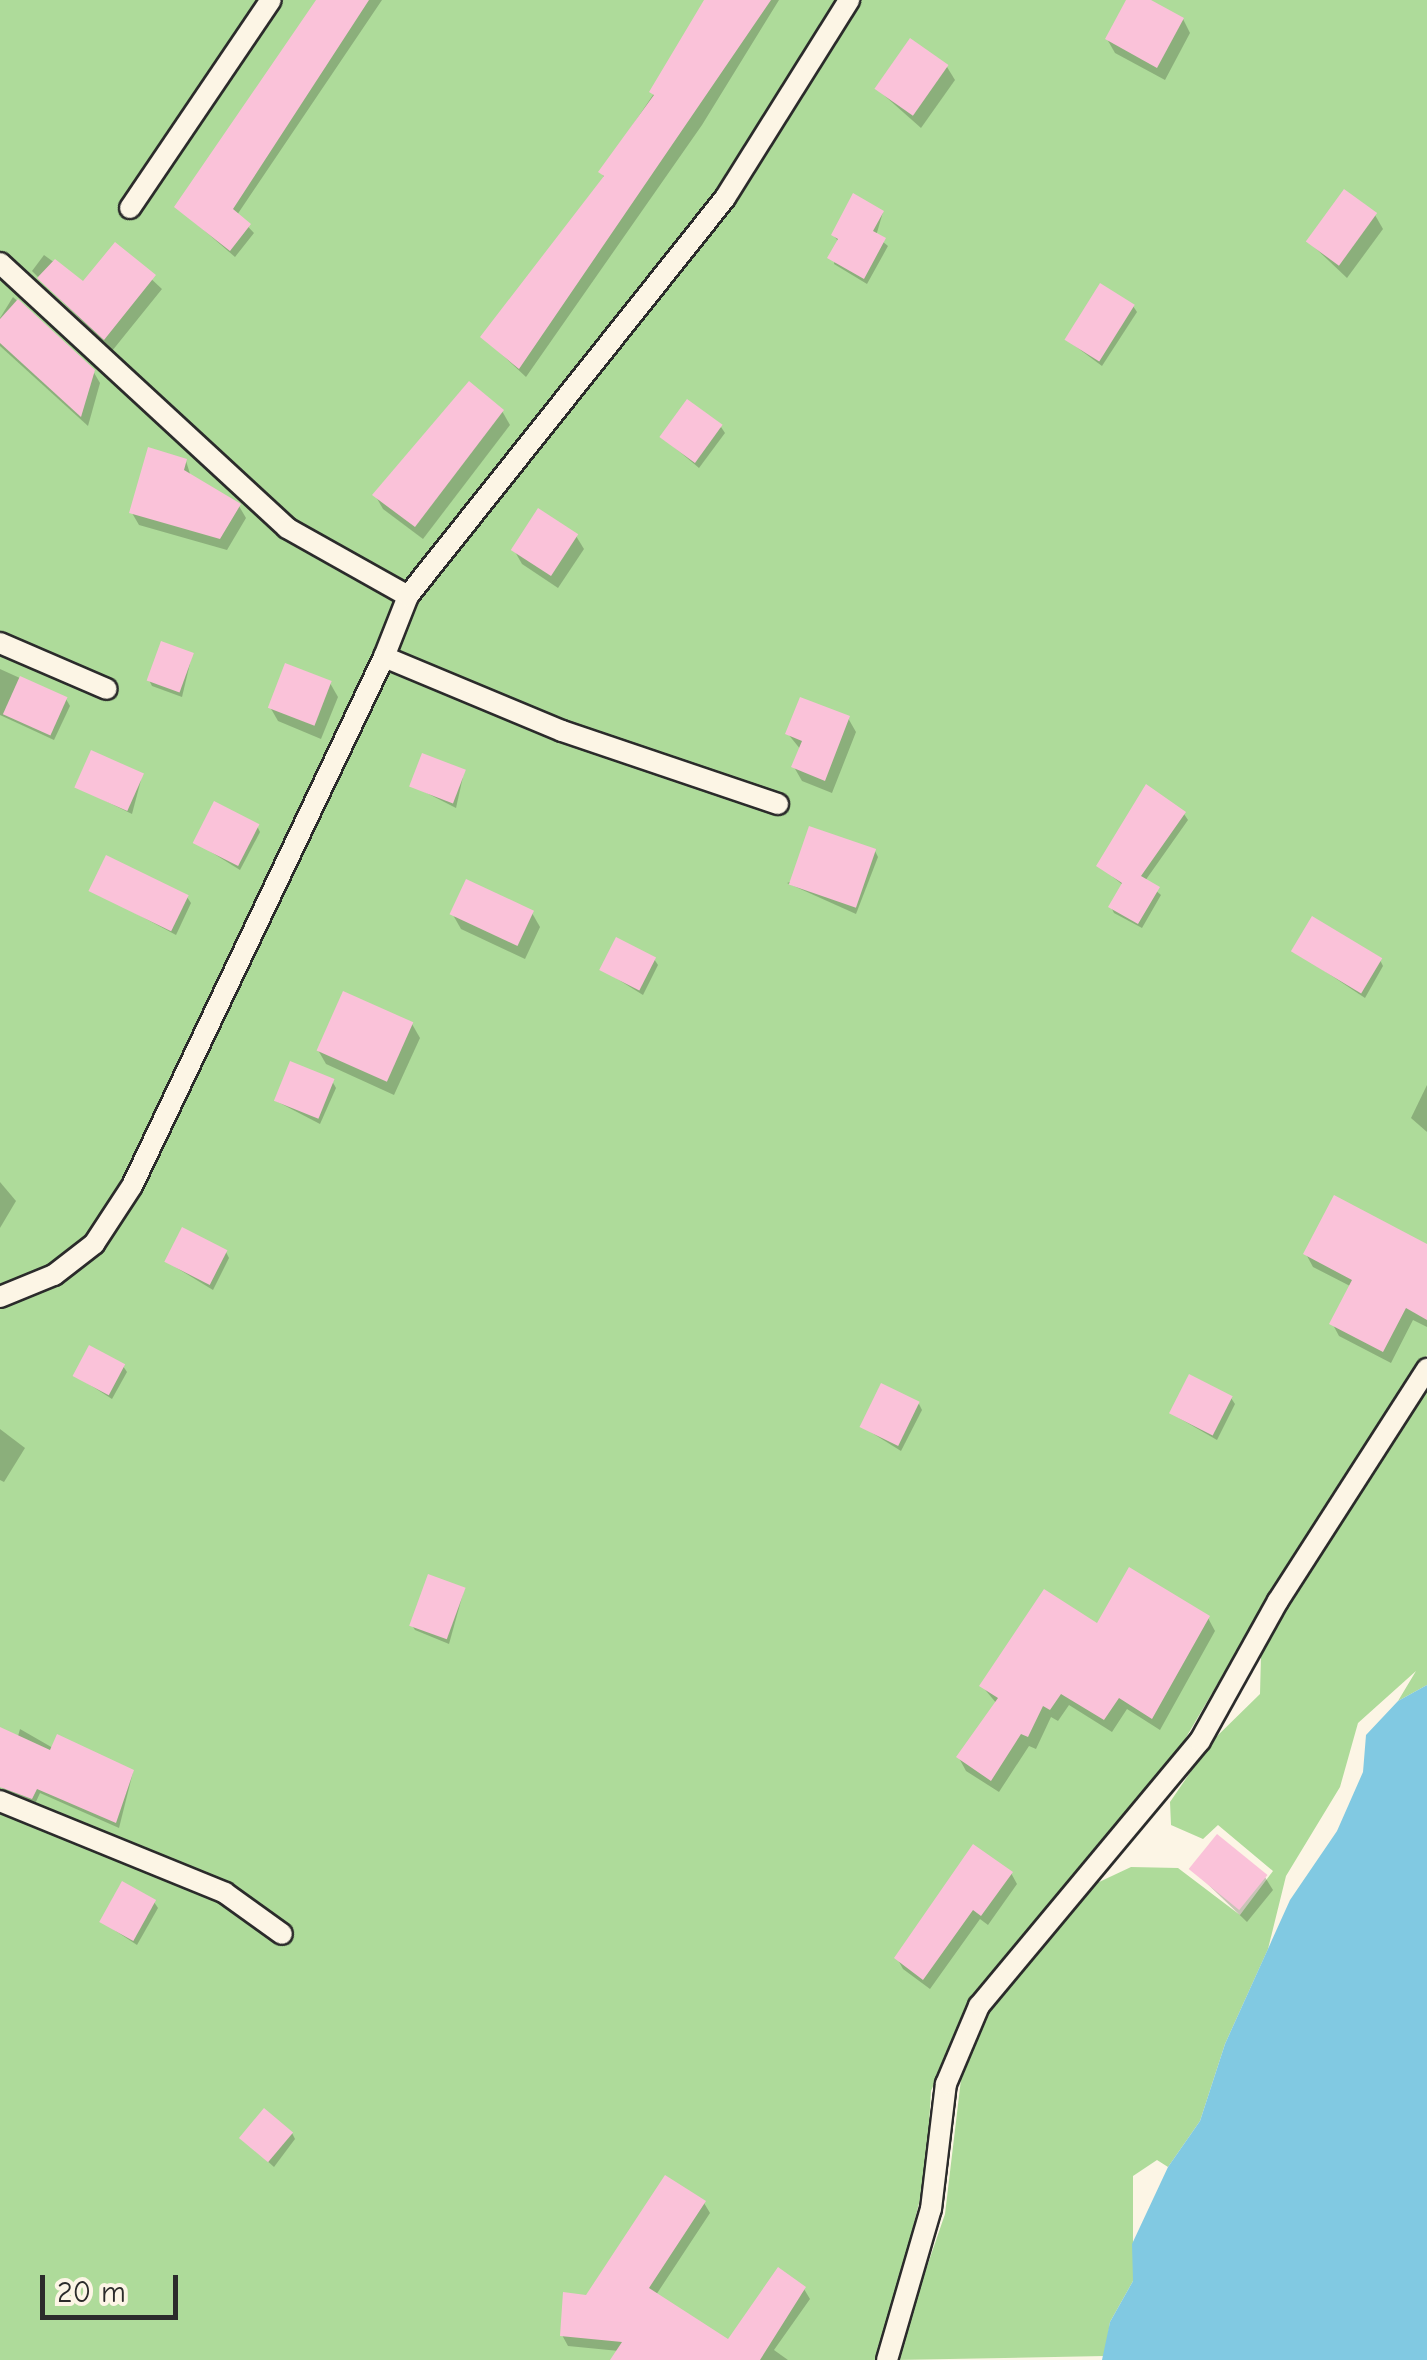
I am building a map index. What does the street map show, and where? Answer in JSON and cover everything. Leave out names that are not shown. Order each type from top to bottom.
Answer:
[{"type":"lane","points":[[130,208],[271,0]]},
{"type":"lane","points":[[0,1297],[54,1275],[94,1244],[132,1186],[384,657],[408,596],[724,198],[849,0]]},
{"type":"lane","points":[[0,263],[287,528],[408,596]]},
{"type":"lane","points":[[0,643],[107,689]]},
{"type":"lane","points":[[384,657],[562,731],[778,804]]},
{"type":"lane","points":[[887,2360],[931,2209],[946,2084],[979,2006],[1200,1741],[1278,1600],[1427,1369]]},
{"type":"lane","points":[[0,1802],[225,1893],[282,1934]]},
{"type":"green space","points":[[0,0],[1427,0],[1427,1355],[1270,1594],[1167,1770],[971,2000],[931,2091],[926,2175],[880,2360],[0,2360]]},
{"type":"green space","points":[[1427,1390],[1427,1685],[1398,1701],[1416,1671],[1358,1723],[1340,1787],[1286,1876],[1268,1949],[1225,2044],[1200,2121],[1168,2167],[1157,2160],[1133,2176],[1133,2281],[1110,2322],[1105,2356],[895,2360],[945,2214],[964,2054],[1014,1965],[1097,1883],[1131,1867],[1178,1868],[1240,1915],[1273,1871],[1218,1825],[1203,1839],[1171,1825],[1170,1802],[1211,1742],[1260,1694],[1261,1655],[1283,1614]]},
{"type":"water","points":[[1427,1685],[1427,2360],[1102,2360],[1110,2322],[1133,2281],[1132,2244],[1168,2167],[1200,2121],[1225,2044],[1290,1900],[1337,1831],[1363,1772],[1366,1735],[1398,1701]]},
{"type":"building","points":[[316,0],[369,0],[233,209],[251,224],[230,251],[174,207]]},
{"type":"building","points":[[704,0],[771,0],[519,369],[480,337],[604,176],[598,172],[654,95],[649,92]]},
{"type":"building","points":[[1126,0],[1151,0],[1184,18],[1157,68],[1105,39]]},
{"type":"building","points":[[910,38],[949,65],[913,116],[874,89]]},
{"type":"building","points":[[1344,189],[1377,213],[1339,266],[1306,242]]},
{"type":"building","points":[[853,193],[884,211],[873,231],[886,238],[864,279],[827,258],[838,239],[831,235]]},
{"type":"building","points":[[115,242],[156,275],[104,340],[37,278],[55,259],[83,281]]},
{"type":"building","points":[[1100,283],[1135,305],[1099,362],[1064,340]]},
{"type":"building","points":[[18,299],[95,370],[81,417],[0,343],[0,319]]},
{"type":"building","points":[[469,381],[504,410],[415,527],[372,495]]},
{"type":"building","points":[[687,399],[723,425],[695,463],[659,437]]},
{"type":"building","points":[[148,447],[187,459],[184,470],[241,504],[220,539],[129,513]]},
{"type":"building","points":[[538,508],[578,534],[551,576],[511,550]]},
{"type":"building","points":[[161,641],[194,653],[180,692],[147,680]]},
{"type":"building","points":[[285,663],[332,681],[314,726],[268,708]]},
{"type":"building","points":[[20,676],[68,697],[50,736],[3,714]]},
{"type":"building","points":[[800,697],[850,716],[825,781],[791,767],[802,741],[785,734]]},
{"type":"building","points":[[91,750],[144,774],[127,811],[74,787]]},
{"type":"building","points":[[422,753],[466,770],[453,803],[409,787]]},
{"type":"building","points":[[1146,784],[1186,812],[1141,876],[1160,887],[1138,924],[1108,907],[1122,883],[1096,866]]},
{"type":"building","points":[[214,801],[259,824],[238,866],[193,843]]},
{"type":"building","points":[[809,826],[876,849],[856,908],[789,885]]},
{"type":"building","points":[[106,855],[189,895],[171,931],[88,891]]},
{"type":"building","points":[[466,879],[534,911],[517,946],[450,914]]},
{"type":"building","points":[[1312,916],[1382,958],[1361,993],[1291,951]]},
{"type":"building","points":[[616,937],[656,957],[639,990],[599,970]]},
{"type":"building","points":[[343,991],[413,1022],[387,1082],[317,1050]]},
{"type":"building","points":[[290,1061],[335,1079],[318,1119],[274,1101]]},
{"type":"building","points":[[1334,1195],[1427,1244],[1427,1320],[1406,1308],[1383,1352],[1329,1324],[1352,1280],[1303,1254]]},
{"type":"building","points":[[182,1227],[227,1250],[210,1285],[164,1262]]},
{"type":"building","points":[[89,1345],[125,1364],[109,1395],[73,1376]]},
{"type":"building","points":[[1189,1374],[1233,1396],[1213,1435],[1169,1413]]},
{"type":"building","points":[[881,1383],[920,1402],[898,1446],[860,1427]]},
{"type":"building","points":[[1129,1567],[1210,1616],[1152,1719],[1119,1698],[1104,1720],[1061,1694],[1050,1710],[1043,1706],[1028,1737],[1021,1734],[991,1781],[956,1757],[998,1698],[979,1686],[1044,1589],[1097,1623]]},
{"type":"building","points":[[428,1574],[466,1588],[447,1639],[409,1626]]},
{"type":"building","points":[[0,1727],[50,1750],[57,1734],[134,1770],[116,1823],[37,1789],[32,1799],[0,1787]]},
{"type":"building","points":[[1217,1834],[1268,1875],[1239,1910],[1189,1869]]},
{"type":"building","points":[[973,1844],[1013,1872],[981,1916],[973,1910],[923,1980],[894,1958]]},
{"type":"building","points":[[122,1881],[156,1900],[133,1941],[99,1922]]},
{"type":"building","points":[[264,2108],[293,2132],[268,2162],[239,2138]]},
{"type":"building","points":[[665,2175],[706,2201],[649,2288],[728,2339],[778,2267],[806,2287],[760,2360],[610,2360],[622,2342],[560,2336],[563,2292],[586,2295]]}]
